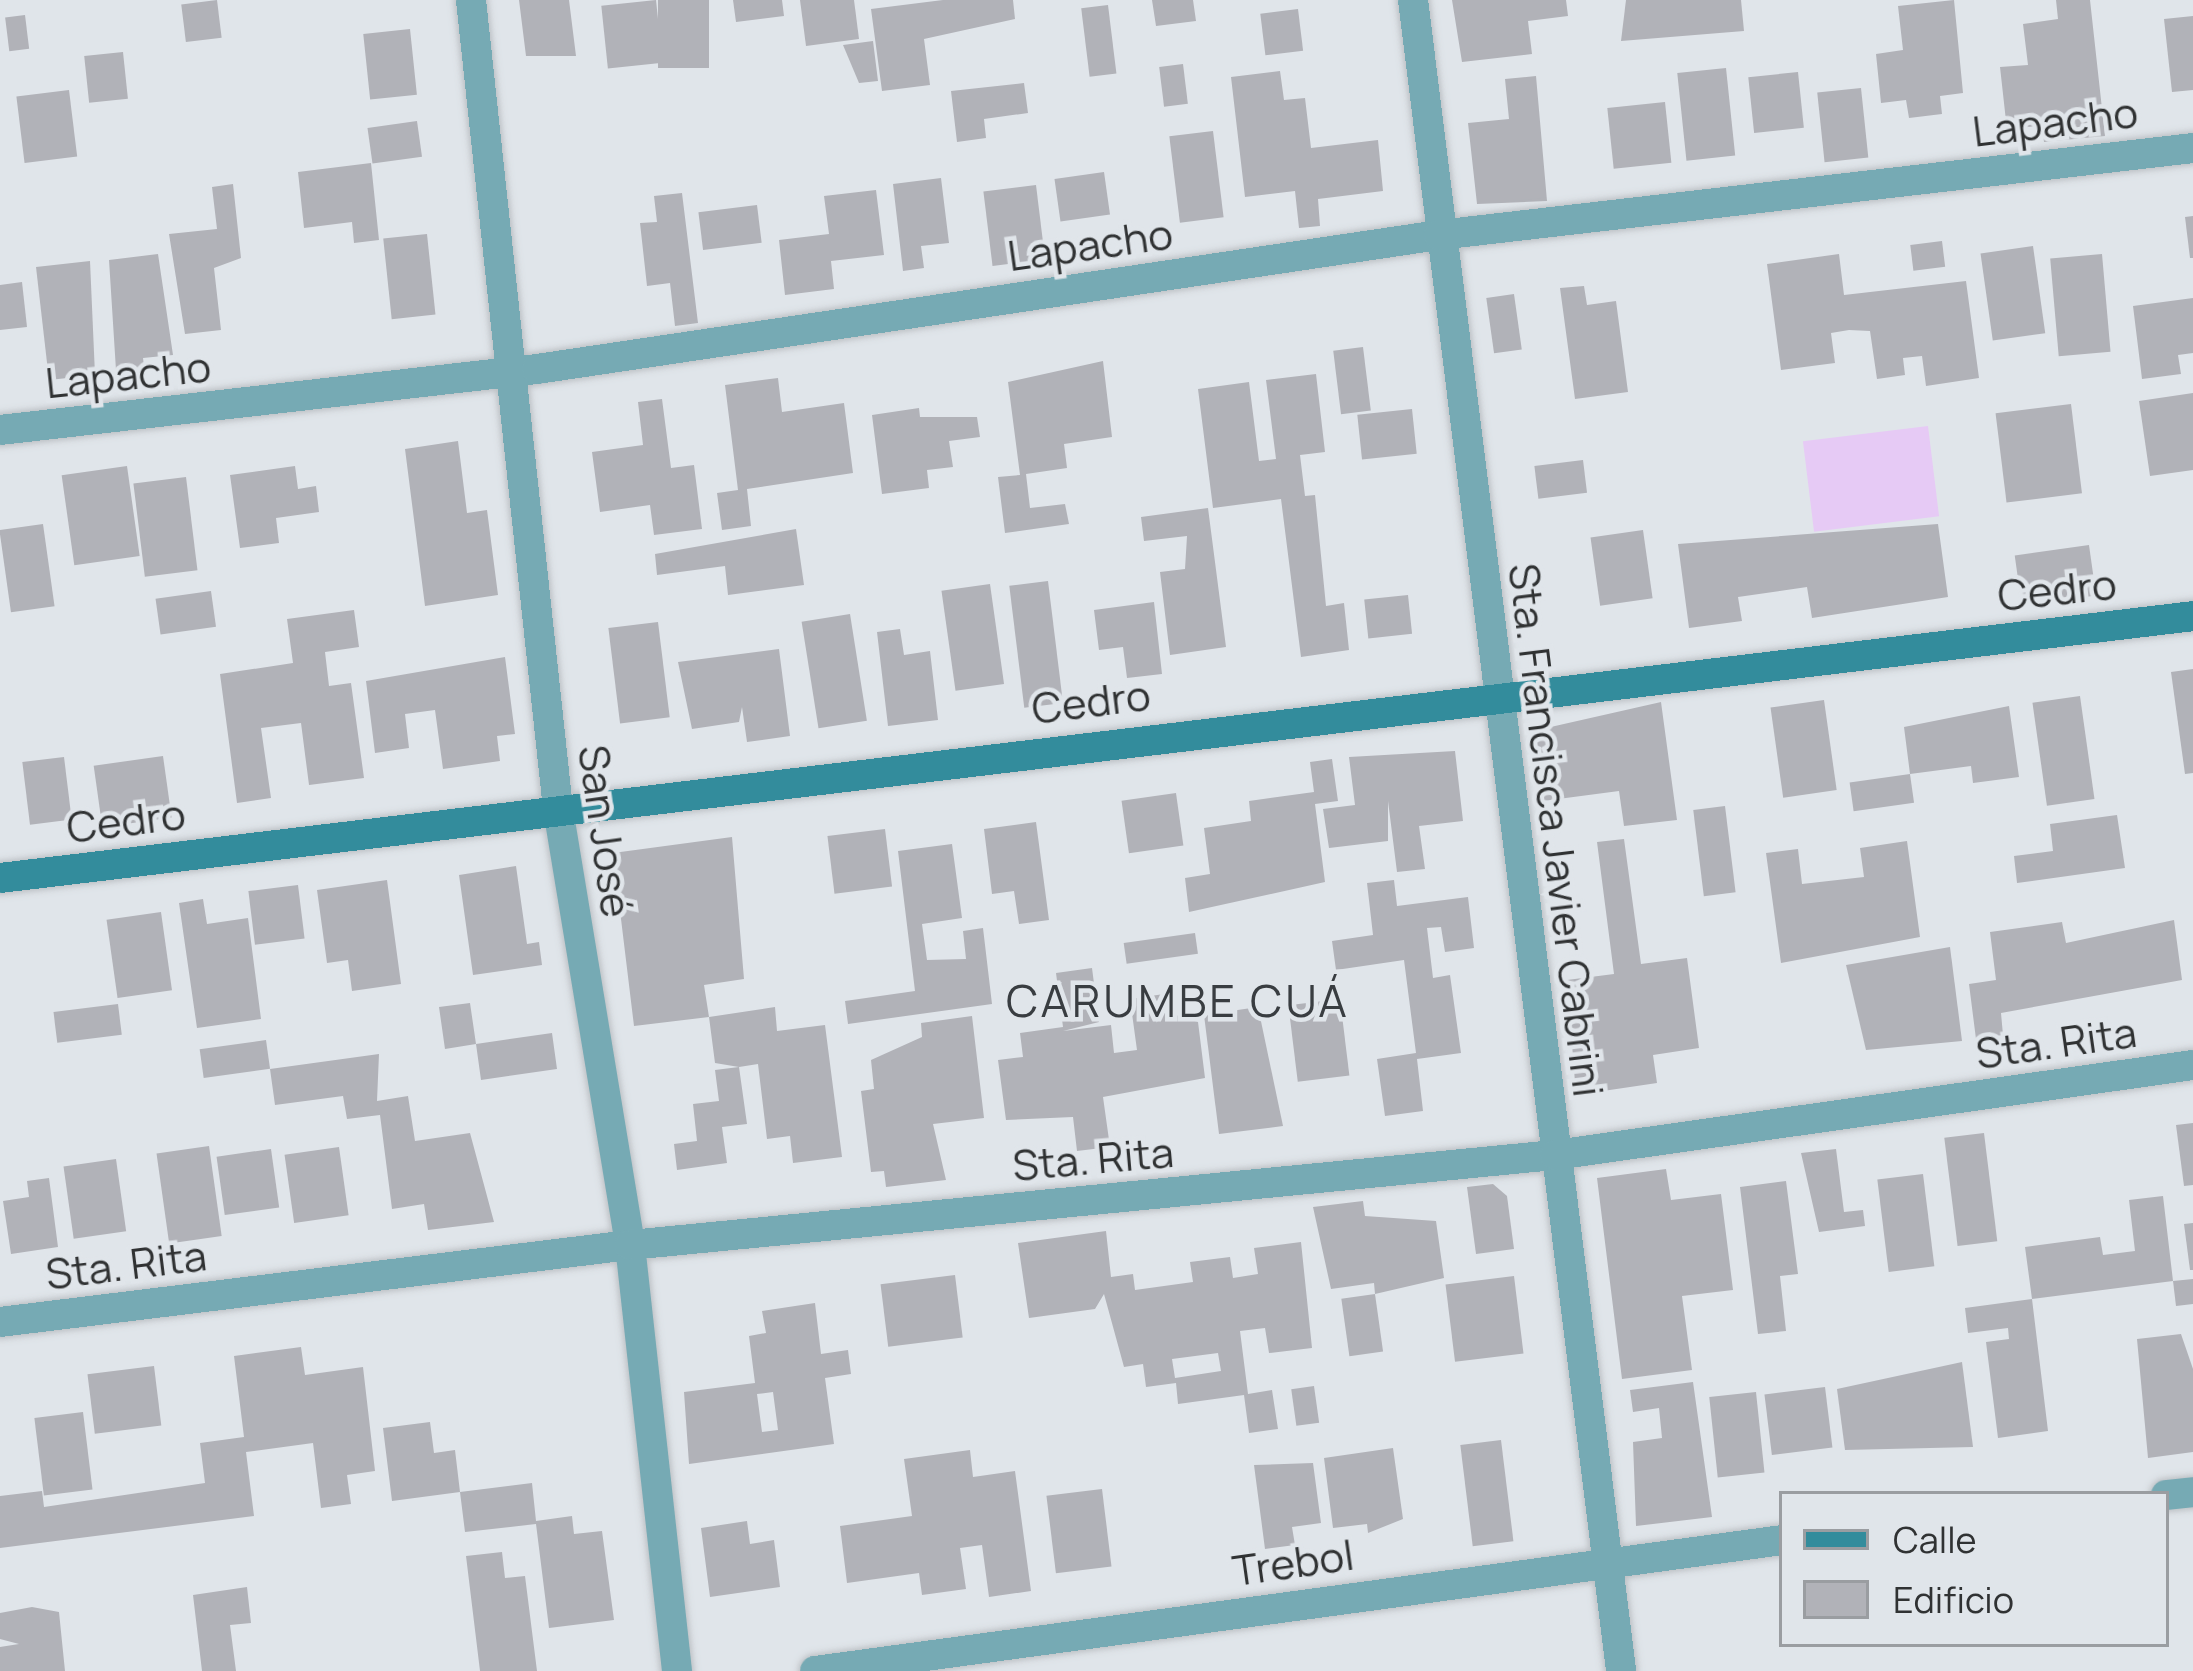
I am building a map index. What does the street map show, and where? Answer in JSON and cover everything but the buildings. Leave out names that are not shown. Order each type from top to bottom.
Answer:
[{"type":"street","name":"San José","points":[[471,0],[558,809],[630,1245],[676,1671]]},
{"type":"street","name":"Sta. Francisca Javier Cabrini","points":[[1413,0],[1621,1671]]},
{"type":"street","name":"Lapacho","points":[[0,430],[508,373],[1439,235],[2193,148]]},
{"type":"street","name":"Cedro","points":[[0,878],[1497,693],[2193,616]]},
{"type":"street","name":"Sta. Rita","points":[[0,1322],[630,1245],[1556,1155],[2193,1065]]},
{"type":"street","name":"Trebol","points":[[815,1671],[1779,1540]]},
{"type":"shaded area","points":[[1928,426],[1939,516],[1814,532],[1803,441]]},
{"type":"district","name":"CARUMBE CUÁ","points":[[1178,1001]]}]
